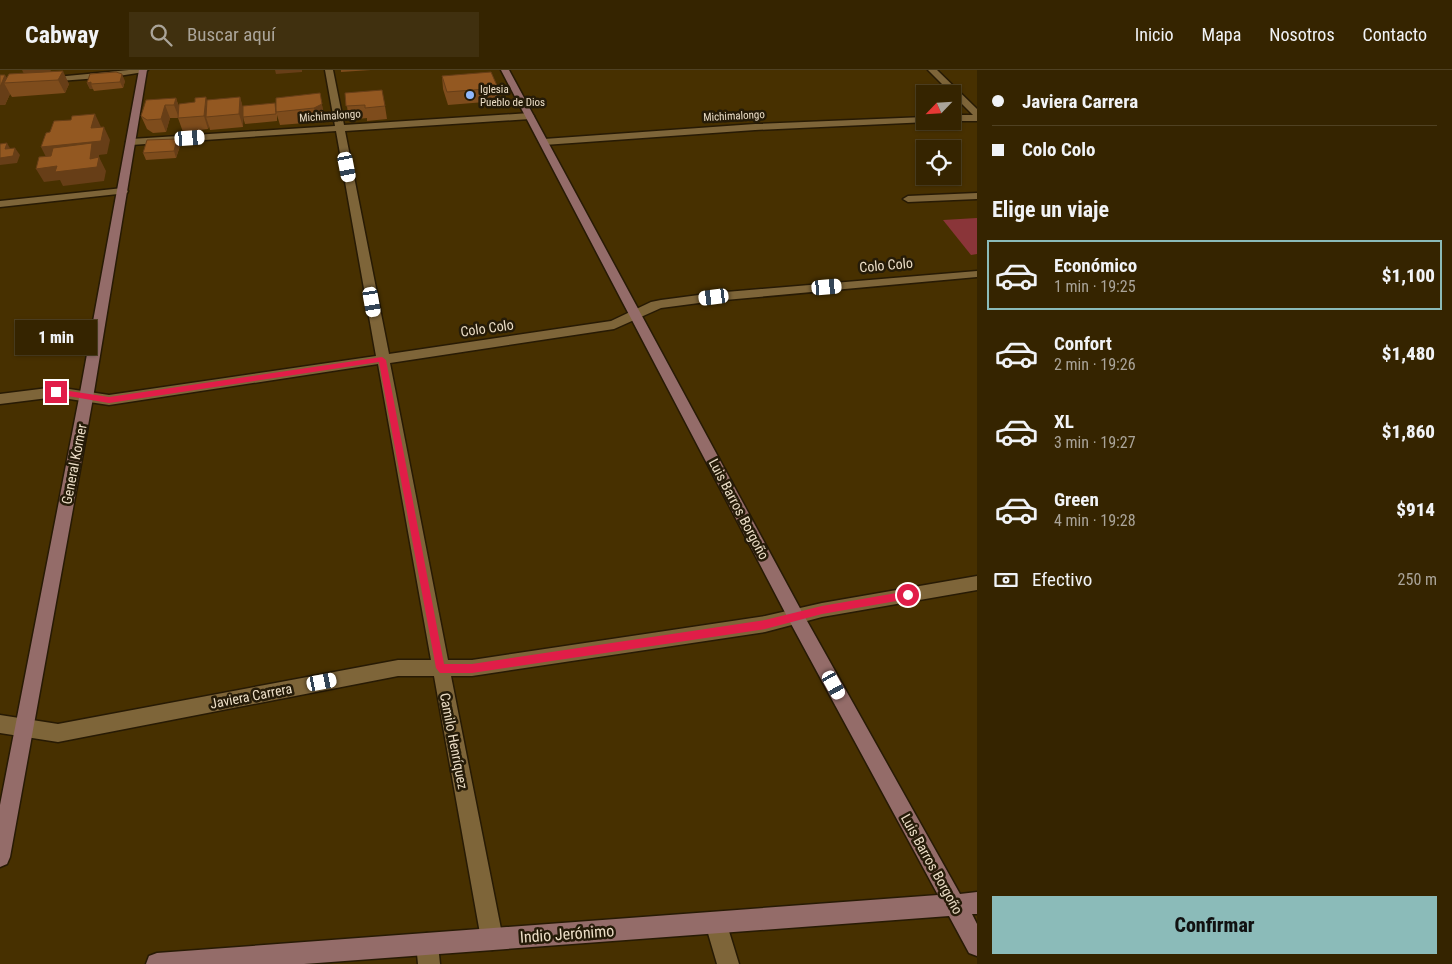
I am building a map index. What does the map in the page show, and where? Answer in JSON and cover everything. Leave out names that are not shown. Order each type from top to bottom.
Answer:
[{"type":"street","points":[[39,81],[112,75],[143,70]]},
{"type":"street","name":"General Korner","points":[[0,858],[86,398],[143,70]]},
{"type":"street","name":"Camilo Henríquez","points":[[329,70],[492,940]]},
{"type":"street","name":"Luis Barros Borgoño","points":[[506,70],[796,616],[977,945]]},
{"type":"street","points":[[932,70],[977,114]]},
{"type":"street","name":"Michimalongo","points":[[131,142],[530,116]]},
{"type":"street","points":[[961,118],[977,118]]},
{"type":"street","name":"Michimalongo","points":[[544,142],[754,127],[916,120]]},
{"type":"street","points":[[0,204],[122,191]]},
{"type":"street","points":[[908,199],[977,196]]},
{"type":"street","name":"Colo Colo","points":[[0,399],[56,392],[109,400],[614,325],[655,304],[977,274]]},
{"type":"street","name":"Javiera Carrera","points":[[0,724],[58,733],[398,668],[472,668],[765,624],[830,608],[977,583]]},
{"type":"street","name":"Indio Jerónimo","points":[[157,964],[428,954],[492,940],[977,904]]},
{"type":"street","points":[[716,922],[728,964]]},
{"type":"shaded area","points":[[977,218],[977,254],[971,255],[943,220]]},
{"type":"building","points":[[63,71],[58,80],[4,83],[9,74]]},
{"type":"building","points":[[116,72],[122,74],[120,82],[87,83],[90,74]]},
{"type":"building","points":[[491,72],[498,88],[447,92],[442,76]]},
{"type":"building","points":[[0,75],[5,75],[0,87]]},
{"type":"building","points":[[382,90],[385,106],[365,108],[365,105],[346,106],[345,93]]},
{"type":"building","points":[[320,93],[322,104],[314,108],[276,112],[276,98]]},
{"type":"building","points":[[206,97],[204,116],[178,118],[179,104],[195,102],[195,98]]},
{"type":"building","points":[[240,97],[239,114],[206,117],[207,100]]},
{"type":"building","points":[[176,98],[174,105],[165,105],[161,119],[147,120],[141,116],[146,100]]},
{"type":"building","points":[[275,103],[276,114],[243,117],[243,106]]},
{"type":"building","points":[[95,114],[91,128],[104,127],[101,141],[41,147],[46,133],[50,132],[54,121],[71,120],[72,116]]},
{"type":"building","points":[[177,139],[174,151],[143,153],[147,140]]},
{"type":"building","points":[[7,143],[5,149],[15,148],[13,156],[0,158],[0,144]]},
{"type":"building","points":[[92,143],[90,159],[99,157],[97,167],[55,172],[57,166],[36,169],[39,157],[51,156],[53,148]]},
{"type":"place","name":"Iglesia Pueblo de Dios","points":[[470,95]]},
{"type":"route","points":[[56,392],[109,400],[382,360],[440,668],[472,668],[765,624],[822,610],[908,595]]}]
